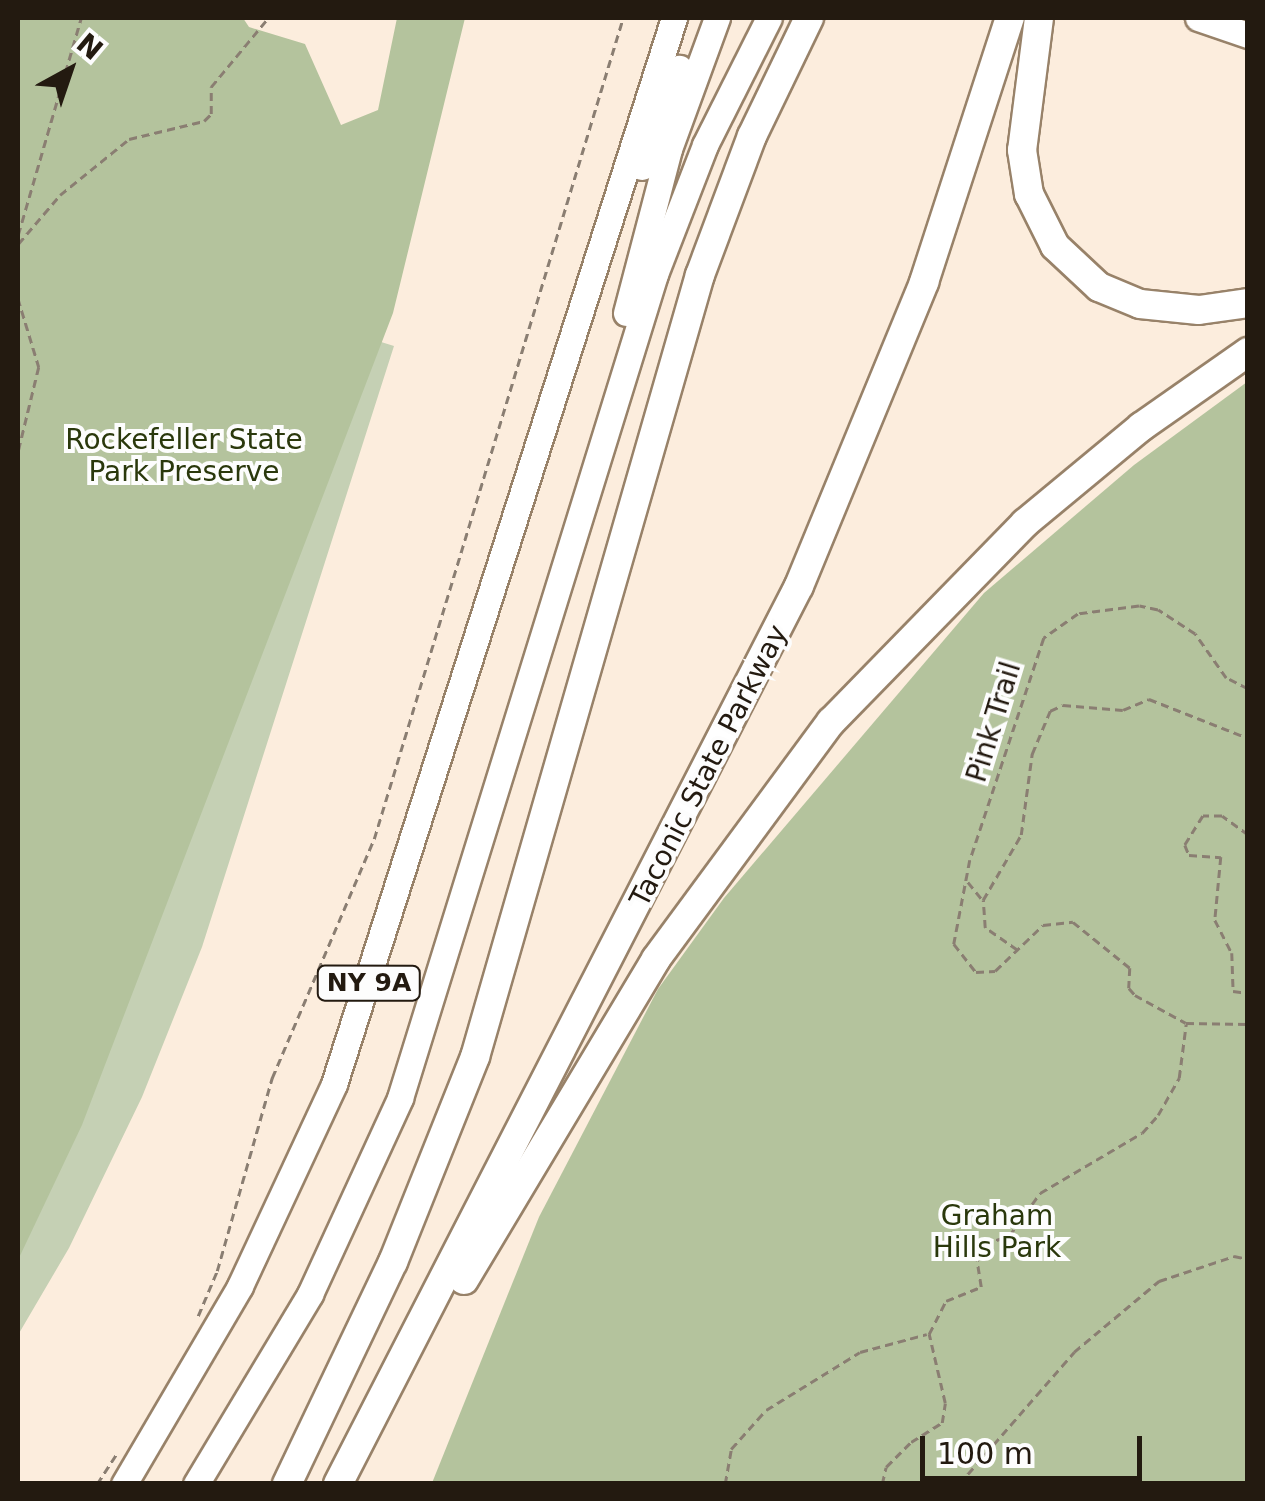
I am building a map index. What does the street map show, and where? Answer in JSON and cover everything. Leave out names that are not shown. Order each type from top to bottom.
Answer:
[{"type":"highway","points":[[287,1484],[393,1262],[475,1058],[704,264],[752,136],[810,18]]},
{"type":"highway","name":"Taconic State Parkway","points":[[338,1484],[728,734],[822,536],[930,265],[1010,18]]},
{"type":"highway","points":[[1039,18],[1024,164],[1034,208],[1055,246],[1099,287],[1140,304],[1199,310],[1248,304]]},
{"type":"highway","points":[[396,1371],[426,1348],[536,1151],[639,984],[821,734],[1004,542],[1124,440],[1248,352]]},
{"type":"main road","name":"NY 9A","points":[[124,1484],[240,1286],[334,1084],[674,18]]},
{"type":"main road","points":[[534,449],[700,18]]},
{"type":"main road","points":[[582,514],[650,218],[717,18]]},
{"type":"main road","name":"NY 9A","points":[[196,1484],[302,1309],[379,1149],[418,1047],[673,222],[769,18]]},
{"type":"main road","points":[[1198,18],[1248,35]]},
{"type":"path","points":[[18,235],[81,18]]},
{"type":"path","points":[[18,244],[60,195],[129,139],[204,122],[211,114],[210,86],[268,18]]},
{"type":"path","points":[[196,1321],[217,1271],[272,1078],[380,821],[623,18]]},
{"type":"path","points":[[18,298],[39,367],[18,453]]},
{"type":"path","name":"Pink Trail","points":[[1248,689],[1226,678],[1196,634],[1158,610],[1099,610],[1061,624],[1033,660],[968,882],[954,944],[962,960],[976,972],[995,971],[1043,925],[1073,922],[1130,968],[1129,988],[1135,994],[1186,1023],[1248,1024]]},
{"type":"path","name":"Pink Trail","points":[[984,900],[1021,834],[1032,754],[1050,711],[1062,705],[1123,710],[1150,699],[1248,738]]},
{"type":"path","points":[[1248,770],[1248,780]]},
{"type":"path","points":[[1248,836],[1222,816],[1203,816],[1185,844],[1190,855],[1222,857],[1215,920],[1232,954],[1232,991],[1248,993]]},
{"type":"path","points":[[968,882],[984,900],[985,928],[1017,950]]},
{"type":"path","points":[[882,1484],[886,1467],[910,1442],[942,1423],[946,1403],[929,1334],[946,1301],[981,1287],[977,1261],[984,1244],[1009,1236],[1040,1193],[1142,1133],[1158,1115],[1179,1078],[1186,1023]]},
{"type":"path","points":[[959,1484],[1074,1352],[1159,1281],[1234,1256],[1248,1260]]},
{"type":"path","points":[[724,1484],[731,1450],[766,1410],[860,1352],[929,1334]]},
{"type":"path","points":[[97,1484],[124,1443]]},
{"type":"green space","name":"Rockefeller State Park Preserve","points":[[18,18],[31,233],[394,346],[202,947],[142,1097],[69,1248],[18,1335]]},
{"type":"green space","name":"Rockefeller State Park Preserve","points":[[18,18],[243,18],[249,27],[305,44],[341,125],[378,110],[397,18],[465,18],[393,313],[82,1125],[18,1260]]},
{"type":"green space","name":"Graham Hills Park","points":[[1247,382],[1247,1483],[432,1483],[539,1217],[658,989],[724,898],[984,593],[1134,465]]}]
